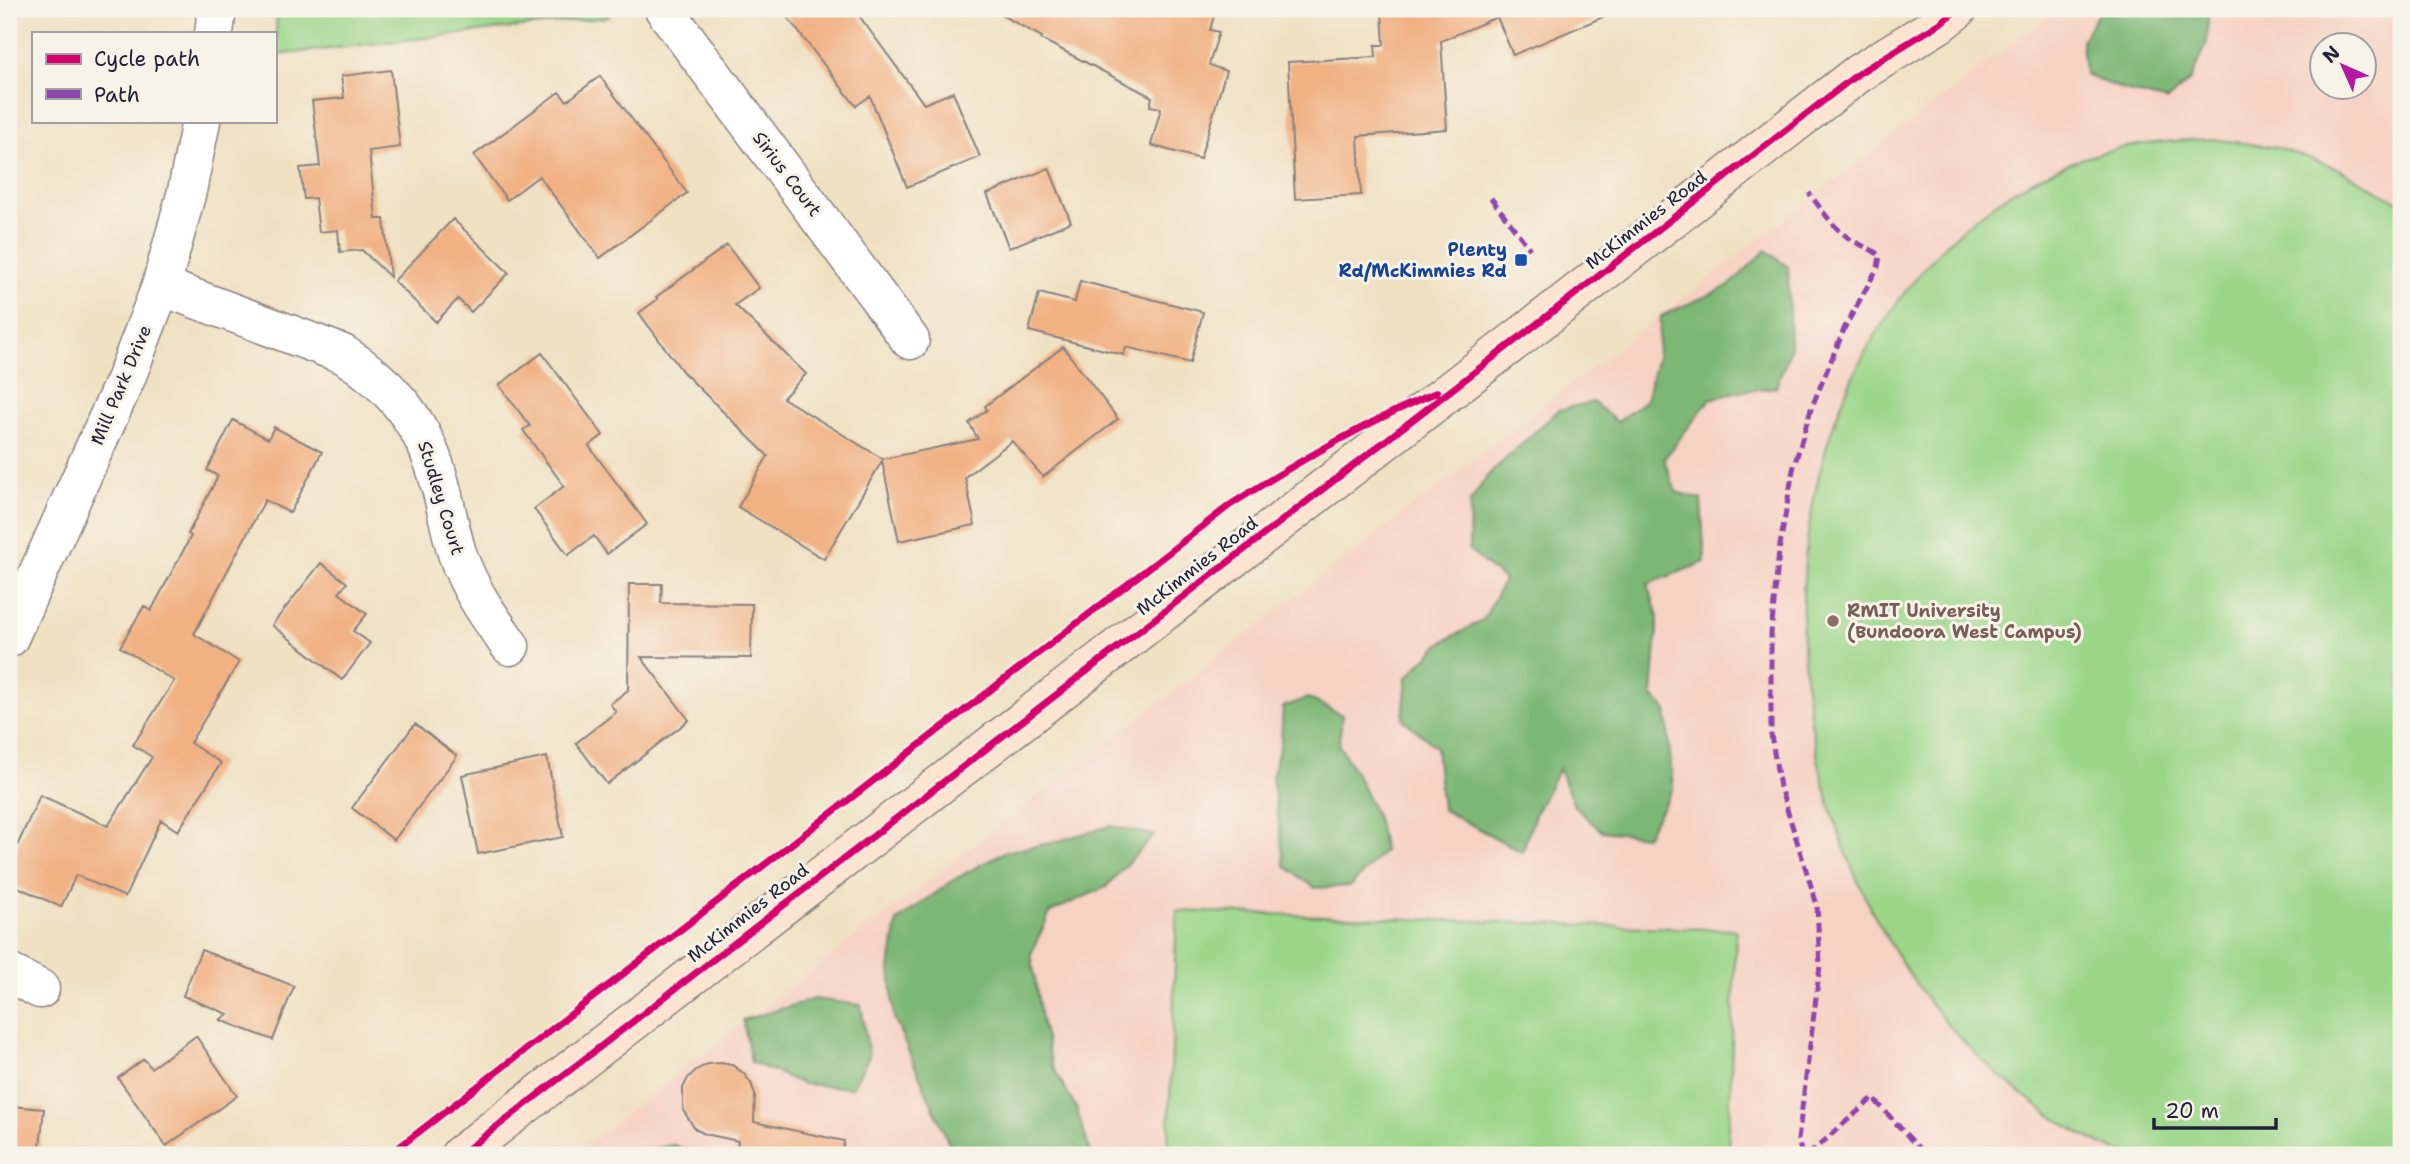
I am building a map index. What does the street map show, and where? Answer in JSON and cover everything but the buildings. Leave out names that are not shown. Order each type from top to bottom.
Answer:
[{"type":"main road","name":"McKimmies Road","points":[[1860,73],[1913,9]]},
{"type":"main road","name":"McKimmies Road","points":[[460,1155],[1860,73],[1939,24],[1958,9]]},
{"type":"street","points":[[214,32],[217,9]]},
{"type":"street","name":"Sirius Court","points":[[664,9],[910,340]]},
{"type":"street","name":"Mill Park Drive","points":[[9,638],[126,378],[161,286],[187,191],[201,122]]},
{"type":"street","name":"Studley Court","points":[[161,286],[344,354],[369,370],[399,400],[419,429],[434,464],[457,553],[475,597],[510,646]]},
{"type":"shaded area","name":"RMIT University (Bundoora West Campus)","points":[[2057,9],[2401,9],[2401,1155],[573,1155]]},
{"type":"green space","points":[[277,9],[605,9],[609,17],[276,55]]},
{"type":"green space","points":[[2101,9],[2208,9],[2207,44],[2190,80],[2167,101],[2124,90],[2085,75],[2082,40]]},
{"type":"green space","points":[[2212,139],[2279,148],[2339,169],[2401,203],[2401,1147],[2379,1155],[2152,1157],[2127,1154],[2067,1126],[2028,1099],[1978,1056],[1919,988],[1872,911],[1837,828],[1814,739],[1803,648],[1805,557],[1821,468],[1850,383],[1884,321],[1909,287],[1951,240],[1999,200],[2026,184],[2084,158],[2116,149]]},
{"type":"green space","points":[[1766,250],[1788,267],[1790,350],[1776,387],[1735,392],[1710,399],[1664,459],[1676,492],[1701,499],[1705,562],[1648,584],[1658,617],[1652,696],[1666,709],[1673,789],[1646,836],[1601,831],[1574,806],[1559,769],[1536,812],[1522,852],[1442,809],[1436,747],[1403,719],[1407,677],[1441,643],[1484,619],[1504,580],[1469,550],[1470,502],[1488,475],[1559,410],[1593,402],[1617,422],[1646,400],[1657,357],[1661,316],[1729,286]]},
{"type":"green space","points":[[1308,698],[1342,715],[1339,745],[1377,818],[1384,851],[1351,886],[1315,888],[1285,866],[1272,777],[1281,741],[1283,707]]},
{"type":"green space","points":[[1110,826],[1154,835],[1106,887],[1050,912],[1031,954],[1041,1019],[1052,1065],[1076,1108],[1089,1155],[954,1155],[894,1018],[890,968],[897,921],[955,879],[1004,852],[1051,843]]},
{"type":"green space","points":[[1177,911],[1736,930],[1728,1155],[1168,1155]]},
{"type":"green space","points":[[814,999],[861,1005],[869,1056],[852,1088],[803,1084],[751,1062],[743,1020]]},
{"type":"green space","points":[[673,1145],[701,1155],[622,1155],[626,1154]]},
{"type":"marked path","points":[[1802,1155],[1798,1140],[1820,966],[1817,905],[1780,787],[1771,735],[1771,634],[1779,551],[1793,470],[1811,409],[1845,327],[1878,267],[1880,256],[1841,232],[1809,193]]},
{"type":"marked path","points":[[1491,198],[1530,249]]},
{"type":"marked path","points":[[1808,1155],[1873,1098],[1925,1155]]},
{"type":"cycle path","points":[[460,1155],[1859,73],[1939,24],[1958,9]]},
{"type":"cycle path","points":[[389,1155],[1230,505],[1331,444],[1437,392]]},
{"type":"place","name":"Plenty Rd/McKimmies Rd","points":[[1521,260]]},
{"type":"place","name":"RMIT University (Bundoora West Campus)","points":[[1833,621]]}]
